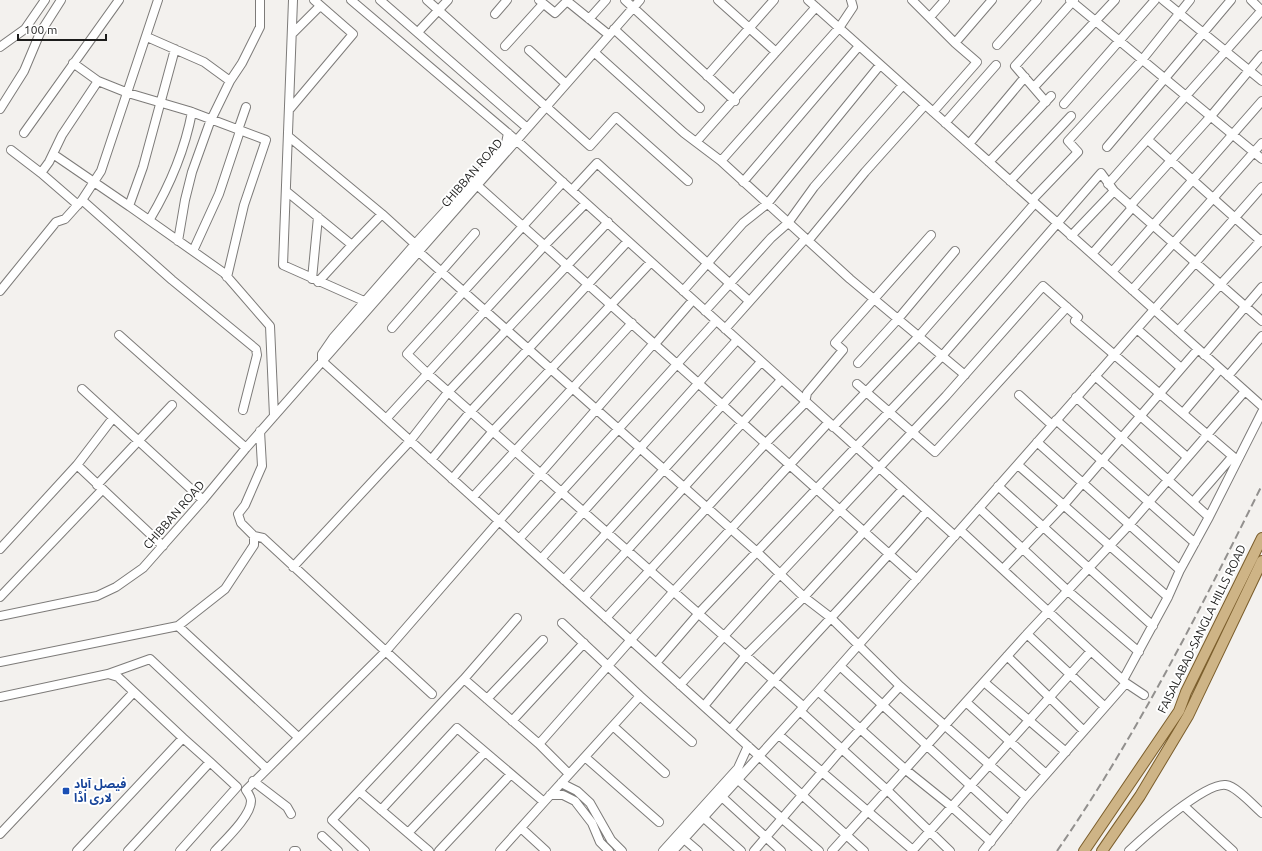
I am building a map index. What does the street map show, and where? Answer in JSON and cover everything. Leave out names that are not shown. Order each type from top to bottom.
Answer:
[{"type":"main road","name":"FAISALABAD-SANGLA HILLS ROAD","points":[[1084,851],[1179,711],[1186,692],[1262,538]]},
{"type":"main road","name":"FAISALABAD-SANGLA HILLS ROAD","points":[[1102,851],[1140,796],[1188,716],[1262,561]]},
{"type":"street","points":[[0,47],[25,29],[45,0]]},
{"type":"street","points":[[0,109],[24,71],[40,33],[61,0]]},
{"type":"street","points":[[24,133],[119,0]]},
{"type":"street","points":[[0,291],[56,222],[64,219],[80,203],[101,171],[147,37],[158,0]]},
{"type":"street","points":[[178,241],[185,200],[192,172],[211,119],[260,27],[260,0]]},
{"type":"street","points":[[293,0],[283,265],[315,281],[364,302]]},
{"type":"street","points":[[289,110],[353,34],[314,0]]},
{"type":"street","points":[[351,0],[361,3],[516,140],[608,222],[805,403],[903,489],[926,512],[1004,568],[1091,651],[1125,681],[1144,695]]},
{"type":"street","points":[[380,0],[526,127]]},
{"type":"street","points":[[427,0],[590,146],[616,117],[688,181]]},
{"type":"street","points":[[418,32],[448,0]]},
{"type":"street","points":[[495,14],[507,0]]},
{"type":"street","points":[[589,19],[606,0]]},
{"type":"street","points":[[624,0],[735,101]]},
{"type":"street","name":"CHIBBAN ROAD","points":[[0,616],[97,596],[116,588],[143,568],[274,416],[478,186],[526,127],[640,0]]},
{"type":"street","points":[[718,0],[776,52]]},
{"type":"street","points":[[707,76],[774,0]]},
{"type":"street","points":[[808,0],[1262,406]]},
{"type":"street","points":[[721,162],[839,28],[854,7],[852,0]]},
{"type":"street","points":[[912,0],[955,43],[977,62],[934,112]]},
{"type":"street","points":[[930,18],[945,0]]},
{"type":"street","points":[[955,43],[992,0]]},
{"type":"street","points":[[997,45],[1037,0]]},
{"type":"street","points":[[1034,87],[1115,0]]},
{"type":"street","points":[[1064,104],[1155,0]]},
{"type":"street","points":[[1163,0],[1262,81]]},
{"type":"street","points":[[539,744],[674,592],[790,465],[866,392],[919,336],[1033,202],[1078,152],[1068,141],[1142,60],[1190,0]]},
{"type":"street","points":[[1107,147],[1231,0]]},
{"type":"street","points":[[1108,184],[1262,10],[1251,0]]},
{"type":"street","points":[[505,46],[541,2],[555,13],[568,1],[589,19],[611,32],[700,108]]},
{"type":"street","points":[[989,162],[1049,99],[1034,87],[1015,66],[1072,1],[1262,159]]},
{"type":"street","points":[[292,34],[320,6]]},
{"type":"street","points":[[697,141],[735,101],[816,7]]},
{"type":"street","points":[[147,37],[204,62],[230,81]]},
{"type":"street","points":[[743,182],[860,46]]},
{"type":"street","points":[[129,206],[143,167],[175,49]]},
{"type":"street","points":[[529,50],[566,83]]},
{"type":"street","points":[[594,52],[684,133],[697,141],[721,162],[873,299],[965,375]]},
{"type":"street","points":[[1092,254],[1262,55]]},
{"type":"street","points":[[74,63],[98,81],[128,93],[192,112],[266,140],[248,192],[228,277]]},
{"type":"street","points":[[683,291],[743,223],[767,204],[880,65]]},
{"type":"street","points":[[945,123],[996,65]]},
{"type":"street","points":[[969,144],[1025,77]]},
{"type":"street","points":[[41,173],[62,136],[98,81]]},
{"type":"street","points":[[705,311],[771,238],[788,223],[814,187],[903,85]]},
{"type":"street","points":[[1112,272],[1262,101]]},
{"type":"street","points":[[725,329],[749,301],[807,240],[925,104]]},
{"type":"street","points":[[193,252],[219,194],[246,107]]},
{"type":"street","points":[[150,219],[164,195],[181,149],[192,112]]},
{"type":"street","points":[[1010,181],[1071,116]]},
{"type":"street","name":"CHIBBAN ROAD","points":[[322,362],[322,354],[333,338],[415,244],[499,152],[506,143],[508,133]]},
{"type":"street","points":[[288,136],[382,214],[415,244],[419,252],[757,552],[804,596],[830,617],[900,686],[1026,797]]},
{"type":"street","points":[[1148,140],[1262,241],[1178,331]]},
{"type":"street","points":[[1132,290],[1262,143]]},
{"type":"street","points":[[11,150],[80,203],[256,349],[257,355],[243,410]]},
{"type":"street","points":[[53,154],[94,183],[150,219],[228,277],[270,326],[274,416]]},
{"type":"street","points":[[572,190],[597,163],[749,301]]},
{"type":"street","points":[[656,663],[699,613],[854,446],[890,411],[942,356],[1056,222],[1101,173],[1114,191],[1131,207],[1262,322]]},
{"type":"street","points":[[563,182],[407,354],[773,679],[841,750],[887,790],[950,851]]},
{"type":"street","points":[[478,186],[864,530],[917,580]]},
{"type":"street","points":[[663,851],[738,768],[779,735],[1262,187]]},
{"type":"street","points":[[286,191],[352,245]]},
{"type":"street","points":[[1071,236],[1114,191]]},
{"type":"street","points":[[386,419],[545,245],[586,203]]},
{"type":"street","points":[[315,281],[382,214]]},
{"type":"street","points":[[315,281],[318,217]]},
{"type":"street","points":[[293,567],[410,440],[449,392],[567,264],[608,222]]},
{"type":"street","points":[[392,328],[476,233]]},
{"type":"street","points":[[606,618],[766,443],[805,403],[807,393],[842,350],[835,343],[931,235]]},
{"type":"street","points":[[431,460],[471,411],[628,241]]},
{"type":"street","points":[[858,363],[898,319],[955,250]]},
{"type":"street","points":[[452,479],[493,431],[651,262]]},
{"type":"street","points":[[680,685],[780,574],[965,375],[1043,286],[1078,318],[1075,321],[1183,413],[1207,436],[1235,458]]},
{"type":"street","points":[[1004,568],[1063,506],[1182,368],[1201,352],[1245,307],[1262,287]]},
{"type":"street","points":[[246,790],[266,768],[386,651],[540,472],[693,300]]},
{"type":"street","points":[[857,384],[890,411],[935,452],[1067,307]]},
{"type":"street","points":[[519,539],[716,321]]},
{"type":"street","points":[[473,497],[632,323]]},
{"type":"street","points":[[1137,330],[1182,368]]},
{"type":"street","points":[[119,335],[246,448]]},
{"type":"street","points":[[1228,376],[1262,336]]},
{"type":"street","points":[[542,560],[737,340]]},
{"type":"street","points":[[322,362],[680,685],[731,729],[864,851]]},
{"type":"street","points":[[564,580],[761,362]]},
{"type":"street","points":[[1183,413],[1220,369]]},
{"type":"street","points":[[1095,376],[1187,457]]},
{"type":"street","points":[[584,598],[781,380]]},
{"type":"street","points":[[82,389],[203,500]]},
{"type":"street","points":[[832,851],[1048,611],[1090,569],[1245,391]]},
{"type":"street","points":[[1019,395],[1102,460],[1195,543]]},
{"type":"street","points":[[1076,397],[1209,517]]},
{"type":"street","points":[[0,597],[172,405]]},
{"type":"street","points":[[983,851],[1026,797],[1084,731],[1125,681],[1168,597],[1180,570],[1209,517],[1235,458],[1262,412]]},
{"type":"street","points":[[0,549],[77,466],[113,418]]},
{"type":"street","points":[[260,432],[262,466],[238,518],[241,523],[254,536],[263,538],[432,694]]},
{"type":"street","points":[[1038,442],[1180,570]]},
{"type":"street","points":[[1193,502],[1235,458]]},
{"type":"street","points":[[1018,465],[1168,597]]},
{"type":"street","points":[[77,466],[163,546]]},
{"type":"street","points":[[998,486],[1153,626]]},
{"type":"street","points":[[704,706],[746,655],[804,596],[903,489]]},
{"type":"street","points":[[979,508],[1024,548],[1068,591],[1139,652]]},
{"type":"street","points":[[731,729],[773,679],[890,555],[926,512]]},
{"type":"street","points":[[0,662],[178,626],[225,589],[254,545],[254,536]]},
{"type":"street","points":[[365,851],[332,820],[464,679],[517,618]]},
{"type":"street","points":[[562,623],[692,742]]},
{"type":"street","points":[[178,626],[298,737]]},
{"type":"street","points":[[1027,634],[1105,706]]},
{"type":"street","points":[[487,699],[543,640]]},
{"type":"street","points":[[512,720],[584,643]]},
{"type":"street","points":[[779,735],[913,851],[1091,651]]},
{"type":"street","points":[[1007,656],[1084,731]]},
{"type":"street","points":[[0,697],[108,674],[150,659],[266,768]]},
{"type":"street","points":[[840,666],[1008,820]]},
{"type":"street","points":[[108,674],[118,677],[237,787],[246,790],[251,799],[246,815],[215,851]]},
{"type":"street","points":[[464,679],[539,744],[569,774]]},
{"type":"street","points":[[984,682],[1066,752]]},
{"type":"street","points":[[754,851],[823,773],[860,728],[900,686]]},
{"type":"street","points":[[818,691],[906,770],[952,807],[991,842]]},
{"type":"street","points":[[0,834],[134,692]]},
{"type":"street","points":[[500,851],[640,696]]},
{"type":"street","points":[[966,702],[1046,774]]},
{"type":"street","points":[[613,726],[665,773]]},
{"type":"street","points":[[381,810],[457,728],[544,802]]},
{"type":"street","points":[[78,851],[184,738]]},
{"type":"street","points":[[738,768],[748,746]]},
{"type":"street","points":[[408,833],[485,752]]},
{"type":"street","points":[[673,851],[722,797],[757,754]]},
{"type":"street","points":[[585,757],[659,822]]},
{"type":"street","points":[[128,851],[210,762]]},
{"type":"street","points":[[439,851],[510,774]]},
{"type":"street","points":[[737,779],[820,851]]},
{"type":"street","points":[[254,781],[288,807],[291,814]]},
{"type":"street","points":[[561,783],[577,791],[590,803],[611,840],[622,851]]},
{"type":"street","points":[[1128,851],[1171,813],[1217,785],[1228,785],[1262,813]]},
{"type":"street","points":[[180,851],[237,787]]},
{"type":"street","points":[[359,791],[429,851]]},
{"type":"street","points":[[550,795],[563,795],[576,801],[592,823],[600,842],[609,851]]},
{"type":"street","points":[[722,797],[781,851]]},
{"type":"street","points":[[1184,806],[1233,851]]},
{"type":"street","points":[[703,818],[741,851]]},
{"type":"street","points":[[521,828],[546,851]]},
{"type":"street","points":[[322,836],[338,851]]},
{"type":"street","points":[[684,839],[698,851]]},
{"type":"railway","points":[[1057,851],[1086,807],[1141,717],[1215,579],[1262,485]]},
{"type":"place","name":"فیصل آباد لاری اڈا","points":[[66,791]]}]
